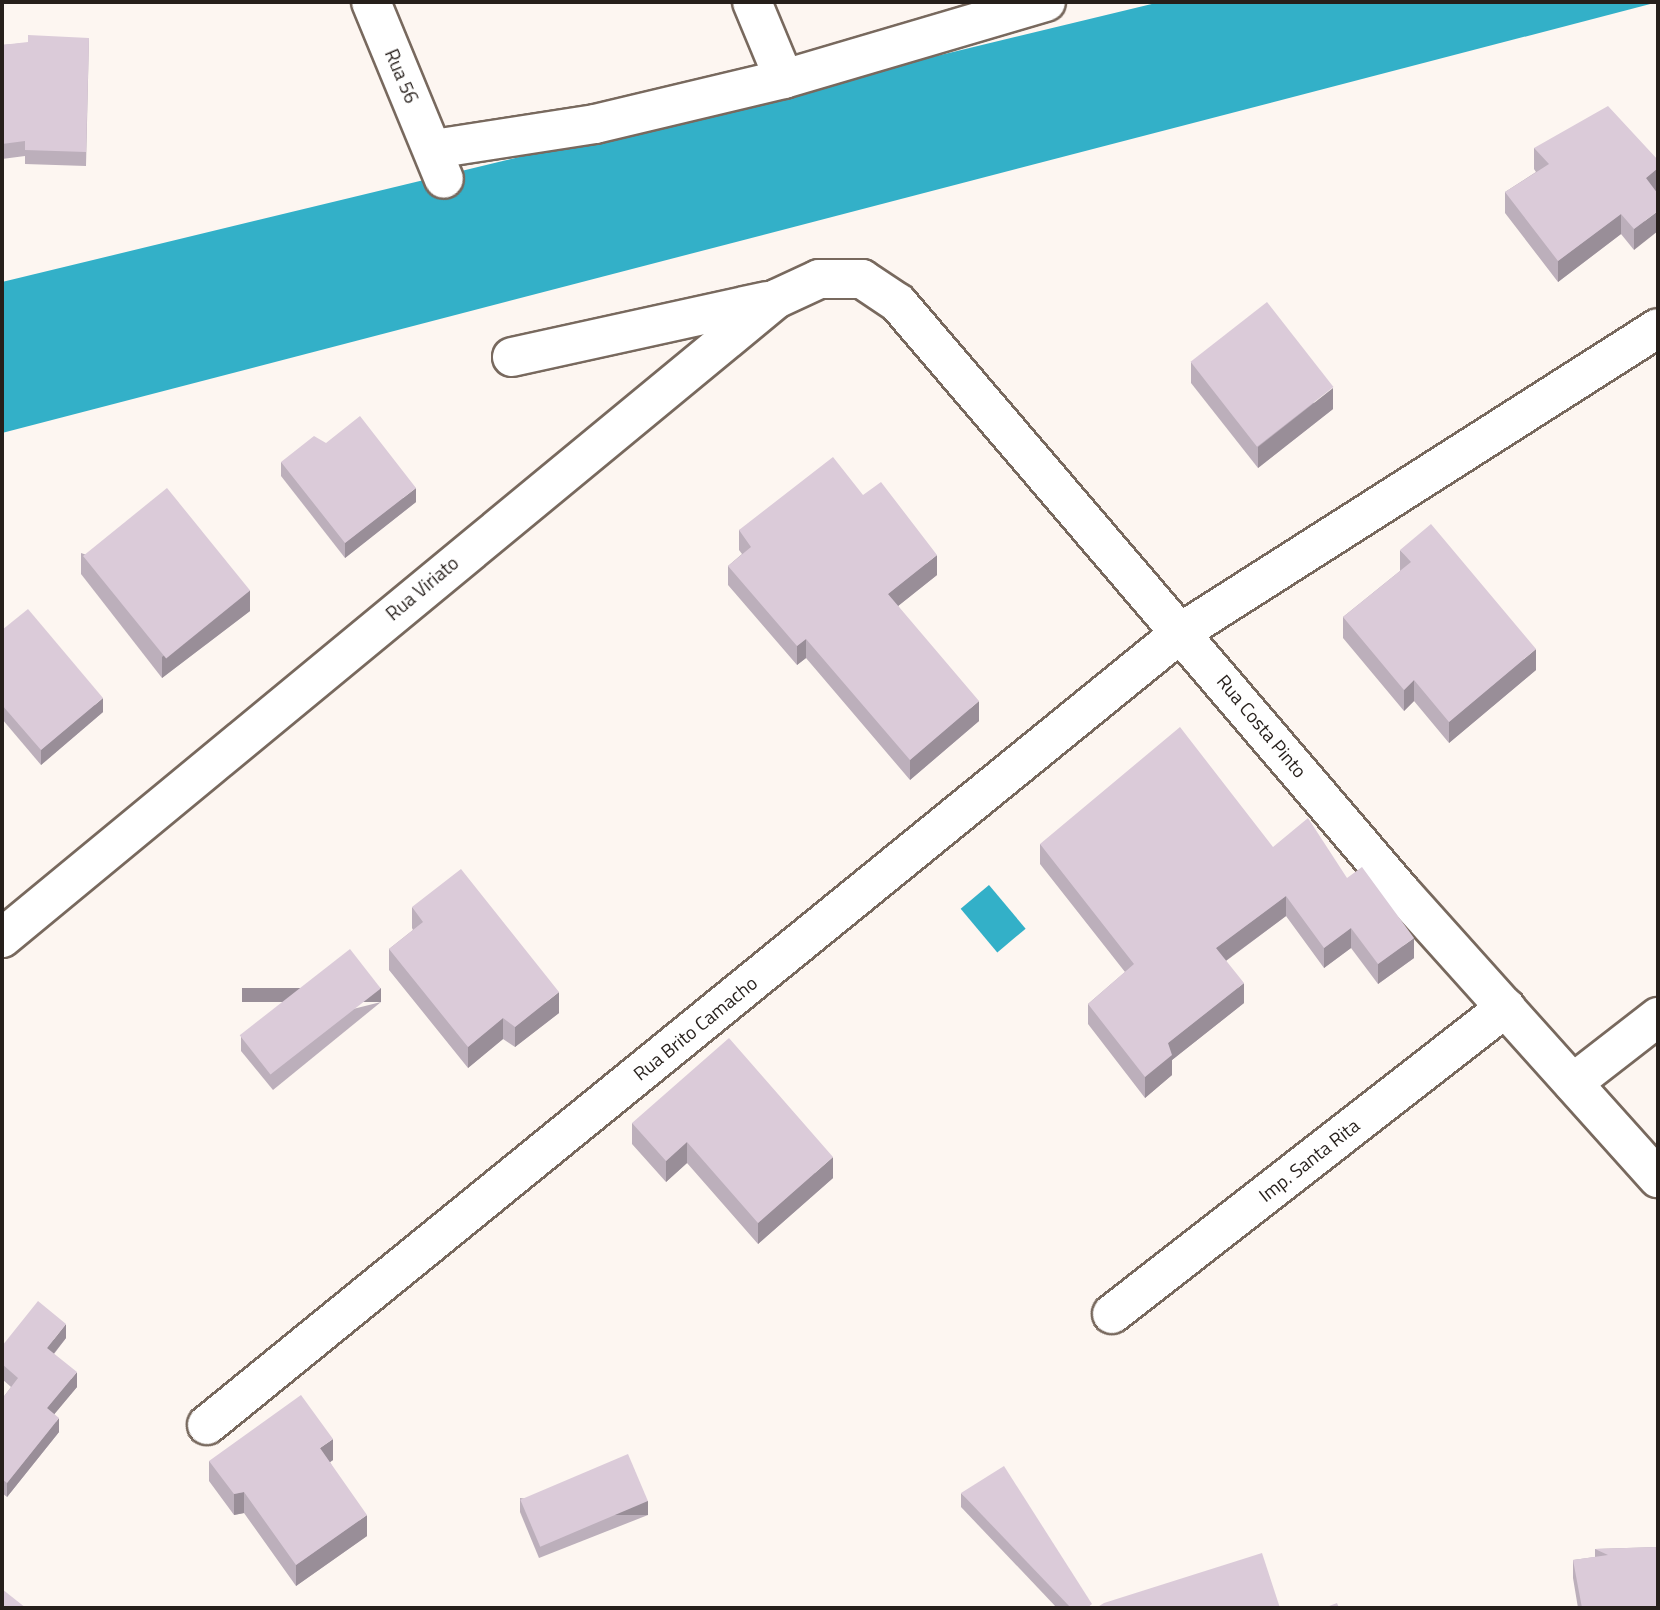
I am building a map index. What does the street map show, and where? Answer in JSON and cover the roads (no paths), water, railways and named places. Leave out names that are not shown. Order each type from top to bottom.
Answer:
[{"type":"street","name":"Rua 56","points":[[371,2],[439,164],[784,79]]},
{"type":"street","points":[[752,2],[784,79],[1046,2]]},
{"type":"street","name":"Rua Viriato","points":[[2,938],[776,299],[819,279],[862,279]]},
{"type":"street","name":"Rua Costa Pinto","points":[[862,279],[898,303],[1506,1007],[1658,1178]]},
{"type":"street","points":[[512,357],[776,299]]},
{"type":"street","name":"Rua Brito Camacho","points":[[207,1425],[1183,631],[1658,328]]},
{"type":"street","name":"Imp. Santa Rita","points":[[1112,1314],[1506,1007]]},
{"type":"street","points":[[1573,1083],[1658,1017]]},
{"type":"water","points":[[1160,2],[1658,2],[2,433],[2,282]]},
{"type":"water","points":[[989,885],[1026,929],[997,952],[961,909]]}]
